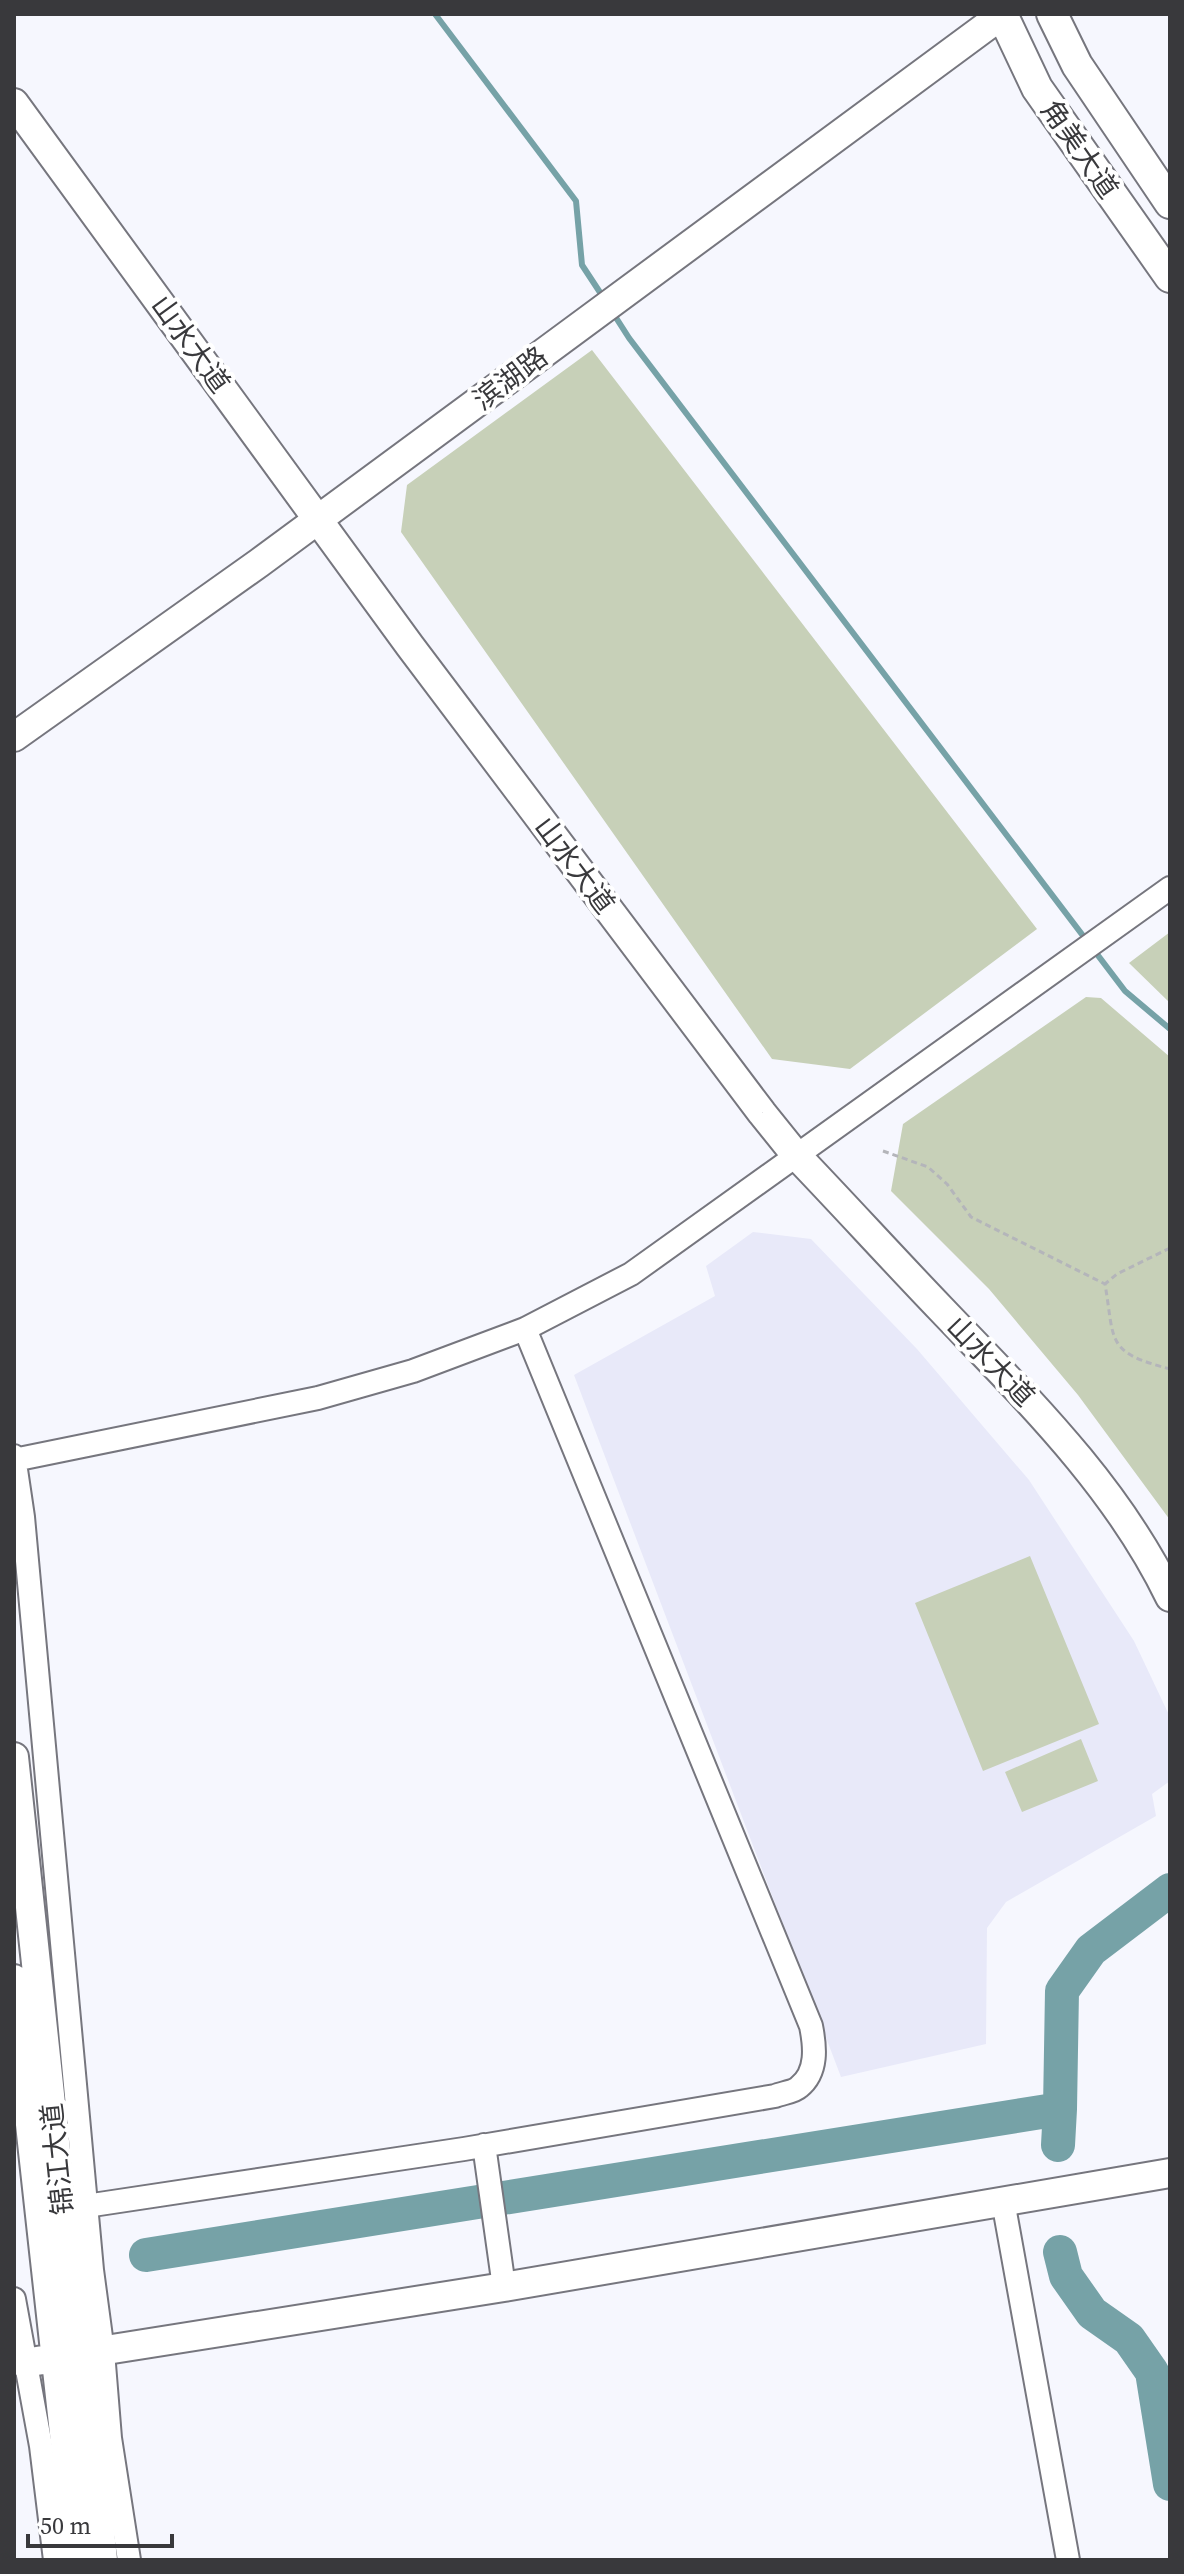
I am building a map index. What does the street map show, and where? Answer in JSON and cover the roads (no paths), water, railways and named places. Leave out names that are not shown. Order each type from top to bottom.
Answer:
[{"type":"main road","name":"角美大道","points":[[1002,14],[1037,88],[1170,277]]},
{"type":"main road","name":"角美大道","points":[[1052,14],[1077,65],[1170,203]]},
{"type":"street","name":"滨湖路","points":[[14,737],[320,519],[1002,14]]},
{"type":"street","name":"山水大道","points":[[14,103],[410,646],[795,1154],[1026,1397],[1094,1476],[1150,1556],[1170,1597]]},
{"type":"street","points":[[129,2560],[110,2438],[80,2356],[86,2206],[23,1517],[14,1459],[318,1398],[413,1371],[525,1329],[631,1274],[1170,888]]},
{"type":"street","points":[[86,2206],[486,2156],[775,2096],[799,2088],[812,2069],[815,2049],[811,2026],[525,1329]]},
{"type":"street","name":"锦江大道","points":[[14,1757],[67,2257],[103,2560]]},
{"type":"street","name":"锦江大道","points":[[14,1979],[80,2356],[78,2560]]},
{"type":"street","points":[[486,2156],[504,2287]]},
{"type":"street","points":[[19,2364],[504,2287],[1170,2173]]},
{"type":"street","points":[[1003,2201],[1068,2560]]},
{"type":"street","points":[[14,2299],[19,2364],[41,2446],[55,2560]]},
{"type":"waterway","points":[[435,14],[576,201],[582,265],[605,300]]},
{"type":"waterway","points":[[613,313],[1125,991],[1170,1029]]},
{"type":"waterway","points":[[146,2255],[1060,2109],[1062,1991],[1091,1950],[1170,1890]]},
{"type":"waterway","points":[[1058,2145],[1060,2109]]},
{"type":"waterway","points":[[1060,2252],[1066,2276],[1092,2313],[1129,2339],[1152,2372],[1170,2484]]}]
